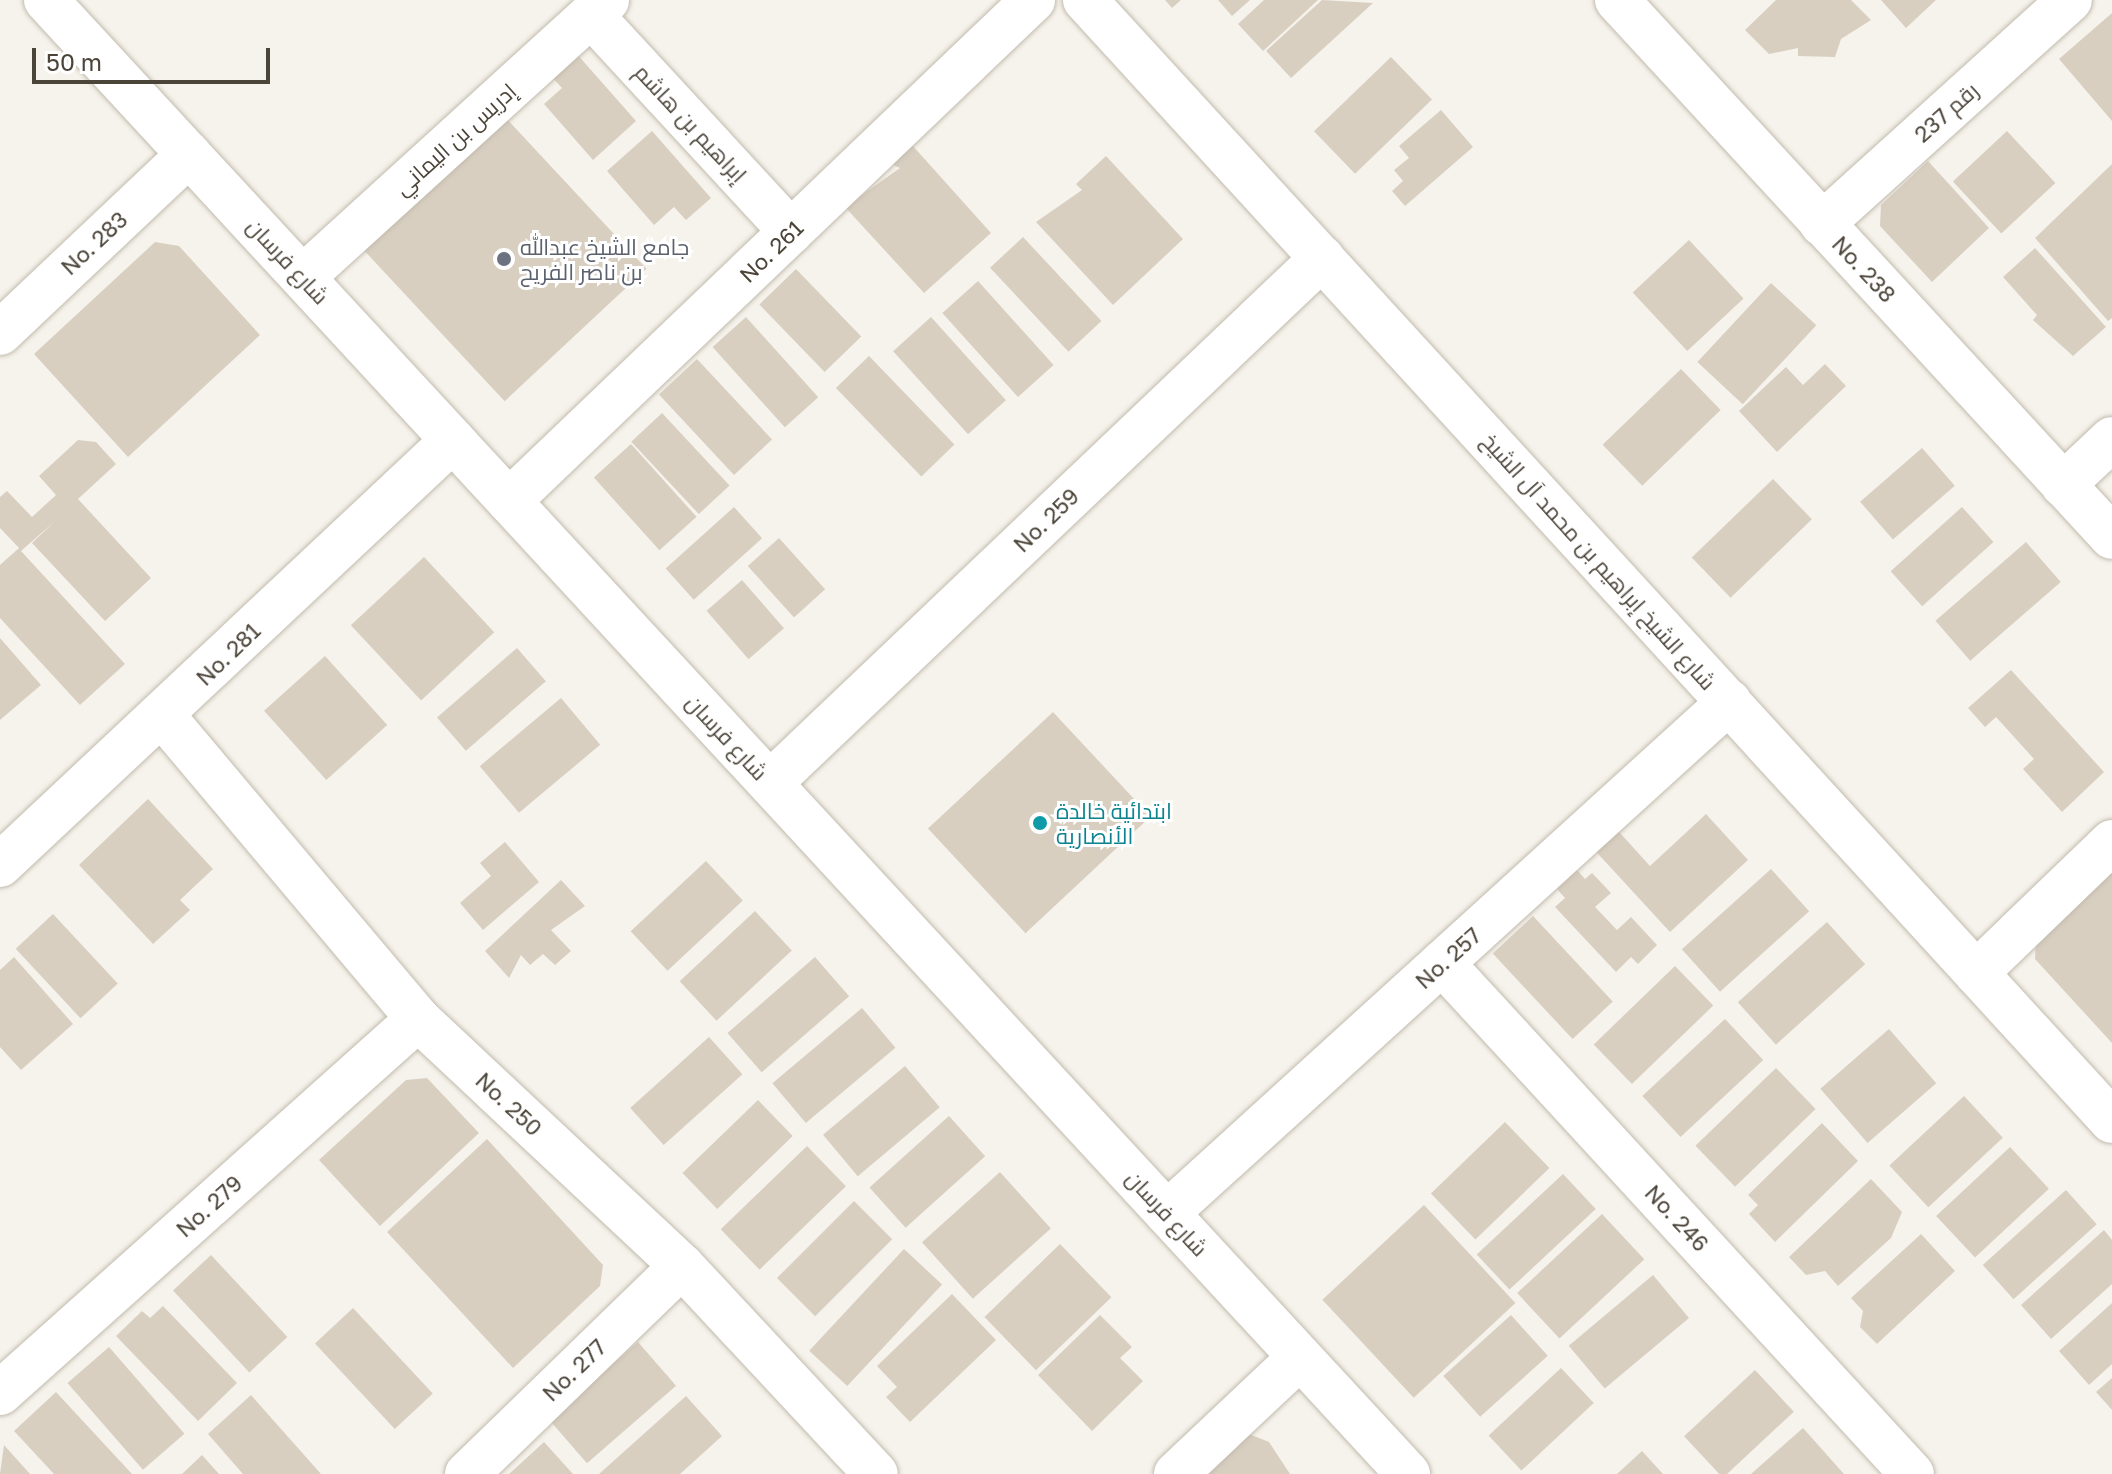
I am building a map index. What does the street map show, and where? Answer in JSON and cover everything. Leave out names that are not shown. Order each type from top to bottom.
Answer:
[{"type":"street","name":"شارع فرسان","points":[[46,0],[1408,1474]]},
{"type":"street","name":"No. 261","points":[[509,501],[1033,0]]},
{"type":"street","name":"شارع الشيخ إبراهيم بن محمد آل الشيخ","points":[[1085,0],[2112,1121]]},
{"type":"street","name":"No. 238","points":[[1617,0],[2112,537]]},
{"type":"street","name":"رقم 237","points":[[1822,224],[2070,0]]},
{"type":"street","name":"إبراهيم بن هاشم","points":[[599,7],[791,232]]},
{"type":"street","name":"إدريس بن اليماني","points":[[303,277],[599,7]]},
{"type":"street","name":"No. 283","points":[[0,333],[189,154]]},
{"type":"street","name":"No. 259","points":[[770,783],[1322,258]]},
{"type":"street","points":[[2063,485],[2112,439]]},
{"type":"street","name":"No. 281","points":[[0,865],[163,716],[453,440]]},
{"type":"street","name":"No. 257","points":[[1167,1213],[1729,702]]},
{"type":"street","name":"No. 250","points":[[163,716],[418,1019],[682,1266],[876,1474]]},
{"type":"street","points":[[1976,973],[2112,842]]},
{"type":"street","name":"No. 246","points":[[1442,963],[1912,1474]]},
{"type":"street","name":"No. 279","points":[[0,1393],[418,1019]]},
{"type":"street","name":"No. 277","points":[[467,1474],[682,1266]]},
{"type":"street","points":[[1176,1474],[1300,1357]]},
{"type":"building","points":[[1165,0],[1181,0],[1172,8]]},
{"type":"building","points":[[1218,0],[1250,0],[1232,16]]},
{"type":"building","points":[[1264,0],[1318,0],[1263,51],[1238,24]]},
{"type":"building","points":[[1322,0],[1373,3],[1291,78],[1266,51]]},
{"type":"building","points":[[1776,0],[1851,0],[1871,20],[1841,39],[1835,57],[1798,56],[1798,48],[1769,54],[1745,30]]},
{"type":"building","points":[[1881,0],[1936,0],[1906,28]]},
{"type":"building","points":[[2112,13],[2112,121],[2059,59]]},
{"type":"building","points":[[576,53],[636,121],[593,160],[544,104],[562,88],[551,76]]},
{"type":"building","points":[[1391,57],[1432,99],[1355,174],[1314,131]]},
{"type":"building","points":[[1441,110],[1473,147],[1405,206],[1392,191],[1403,181],[1394,170],[1409,158],[1399,146]]},
{"type":"building","name":"جامع الشيخ عبدالله بن ناصر الفريح","points":[[504,116],[647,269],[505,401],[362,248]]},
{"type":"building","points":[[652,131],[711,198],[686,220],[674,207],[654,225],[607,171]]},
{"type":"building","points":[[2007,131],[2055,183],[2001,233],[1953,181]]},
{"type":"building","points":[[912,145],[991,233],[924,293],[845,207],[900,168],[891,164]]},
{"type":"building","points":[[1106,156],[1183,239],[1113,305],[1036,222],[1082,190],[1076,184]]},
{"type":"building","points":[[1928,161],[1989,228],[1932,282],[1880,226],[1881,205]]},
{"type":"building","points":[[2112,164],[2112,318],[2108,321],[2035,238]]},
{"type":"building","points":[[1023,237],[1101,321],[1069,352],[990,268]]},
{"type":"building","points":[[1689,240],[1744,299],[1687,351],[1633,293]]},
{"type":"building","points":[[155,242],[179,246],[260,335],[128,457],[34,354]]},
{"type":"building","points":[[2035,248],[2106,327],[2073,356],[2033,320],[2037,315],[2003,277]]},
{"type":"building","points":[[796,269],[861,337],[825,372],[759,304]]},
{"type":"building","points":[[978,281],[1054,365],[1018,397],[942,313]]},
{"type":"building","points":[[1771,283],[1816,325],[1743,404],[1697,362]]},
{"type":"building","points":[[746,317],[818,397],[785,427],[713,347]]},
{"type":"building","points":[[931,317],[1006,400],[968,434],[893,351]]},
{"type":"building","points":[[869,356],[954,444],[921,476],[836,388]]},
{"type":"building","points":[[697,359],[772,439],[734,475],[659,394]]},
{"type":"building","points":[[1825,364],[1846,386],[1777,452],[1739,411],[1786,367],[1803,385]]},
{"type":"building","points":[[1681,369],[1721,410],[1642,486],[1603,445]]},
{"type":"building","points":[[662,413],[730,485],[699,514],[631,442]]},
{"type":"building","points":[[78,440],[96,442],[116,464],[78,499],[151,578],[105,621],[32,543],[55,521],[21,551],[125,664],[80,705],[0,618],[0,565],[19,548],[0,528],[0,497],[7,491],[32,517],[56,495],[39,476]]},
{"type":"building","points":[[631,444],[697,517],[659,550],[594,477]]},
{"type":"building","points":[[1922,448],[1955,486],[1893,540],[1860,502]]},
{"type":"building","points":[[1773,479],[1812,519],[1731,598],[1692,557]]},
{"type":"building","points":[[734,507],[762,538],[694,600],[666,569]]},
{"type":"building","points":[[1962,507],[1993,542],[1922,606],[1891,571]]},
{"type":"building","points":[[779,538],[825,589],[794,617],[748,566]]},
{"type":"building","points":[[2026,542],[2061,582],[1970,661],[1935,621]]},
{"type":"building","points":[[424,557],[494,632],[421,701],[351,625]]},
{"type":"building","points":[[742,580],[784,628],[749,659],[707,611]]},
{"type":"building","points":[[0,638],[41,685],[0,720]]},
{"type":"building","points":[[517,648],[546,681],[466,751],[437,718]]},
{"type":"building","points":[[325,656],[387,725],[326,780],[264,711]]},
{"type":"building","points":[[2011,670],[2104,772],[2062,812],[2023,769],[2034,759],[1996,717],[1985,727],[1968,708]]},
{"type":"building","points":[[561,698],[600,745],[519,813],[480,766]]},
{"type":"building","name":"ابتدائية خالدة الأنصارية","points":[[1053,712],[1151,817],[1025,933],[928,829]]},
{"type":"building","points":[[148,799],[213,869],[180,900],[190,910],[153,944],[79,865]]},
{"type":"building","points":[[1706,814],[1748,860],[1670,932],[1589,844],[1611,823],[1650,866]]},
{"type":"building","points":[[505,842],[539,882],[483,930],[460,903],[491,876],[480,863]]},
{"type":"building","points":[[706,861],[743,900],[667,971],[631,931]]},
{"type":"building","points":[[2112,868],[2112,1043],[2035,959],[2036,939]]},
{"type":"building","points":[[1771,869],[1809,911],[1720,992],[1682,949]]},
{"type":"building","points":[[1577,870],[1585,879],[1592,873],[1611,893],[1595,907],[1617,930],[1631,917],[1657,945],[1638,964],[1631,957],[1616,972],[1555,907],[1565,898],[1557,889]]},
{"type":"building","points":[[561,880],[585,906],[551,930],[571,951],[555,965],[543,954],[530,965],[521,955],[509,978],[485,951]]},
{"type":"building","points":[[755,911],[792,950],[716,1021],[680,981]]},
{"type":"building","points":[[53,914],[118,983],[80,1018],[16,949]]},
{"type":"building","points":[[1533,916],[1613,1002],[1573,1039],[1493,954]]},
{"type":"building","points":[[1827,922],[1865,964],[1776,1045],[1738,1002]]},
{"type":"building","points":[[14,957],[73,1024],[21,1070],[0,1047],[0,970]]},
{"type":"building","points":[[815,957],[849,996],[762,1072],[727,1033]]},
{"type":"building","points":[[1675,966],[1713,1006],[1632,1084],[1594,1044]]},
{"type":"building","points":[[862,1008],[895,1048],[806,1123],[772,1083]]},
{"type":"building","points":[[1725,1019],[1763,1060],[1681,1137],[1642,1096]]},
{"type":"building","points":[[1889,1029],[1936,1083],[1868,1143],[1820,1089]]},
{"type":"building","points":[[709,1037],[742,1074],[664,1145],[630,1108]]},
{"type":"building","points":[[905,1066],[940,1107],[858,1176],[823,1135]]},
{"type":"building","points":[[1776,1068],[1816,1109],[1735,1187],[1695,1146]]},
{"type":"building","points":[[427,1078],[479,1133],[380,1226],[319,1160],[406,1080]]},
{"type":"building","points":[[1964,1096],[2003,1138],[1928,1207],[1889,1166]]},
{"type":"building","points":[[758,1100],[793,1136],[717,1209],[682,1173]]},
{"type":"building","points":[[949,1116],[985,1156],[906,1228],[869,1188]]},
{"type":"building","points":[[1505,1122],[1549,1168],[1475,1240],[1431,1194]]},
{"type":"building","points":[[1822,1123],[1858,1161],[1775,1242],[1749,1214],[1758,1205],[1748,1195]]},
{"type":"building","points":[[487,1139],[603,1265],[600,1286],[513,1368],[387,1232]]},
{"type":"building","points":[[807,1146],[846,1186],[760,1270],[721,1229]]},
{"type":"building","points":[[2010,1147],[2049,1189],[1975,1258],[1936,1216]]},
{"type":"building","points":[[1000,1172],[1051,1228],[973,1299],[922,1242]]},
{"type":"building","points":[[1563,1174],[1596,1209],[1509,1290],[1477,1254]]},
{"type":"building","points":[[1871,1179],[1902,1212],[1891,1238],[1838,1286],[1825,1271],[1806,1275],[1789,1257]]},
{"type":"building","points":[[2066,1190],[2097,1224],[2014,1299],[1983,1265]]},
{"type":"building","points":[[854,1201],[892,1239],[815,1316],[777,1278]]},
{"type":"building","points":[[1424,1205],[1515,1303],[1414,1398],[1322,1300]]},
{"type":"building","points":[[1602,1214],[1644,1259],[1559,1338],[1517,1293]]},
{"type":"building","points":[[2104,1230],[2112,1240],[2112,1284],[2051,1339],[2021,1305]]},
{"type":"building","points":[[1921,1234],[1955,1271],[1877,1344],[1860,1327],[1863,1311],[1851,1298]]},
{"type":"building","points":[[1060,1244],[1111,1297],[1036,1370],[984,1317]]},
{"type":"building","points":[[904,1249],[942,1284],[847,1386],[809,1351]]},
{"type":"building","points":[[211,1255],[287,1337],[249,1372],[173,1290]]},
{"type":"building","points":[[1653,1275],[1689,1318],[1605,1389],[1569,1346]]},
{"type":"building","points":[[952,1294],[996,1340],[910,1422],[886,1397],[897,1387],[877,1366]]},
{"type":"building","points":[[2112,1303],[2112,1364],[2089,1385],[2059,1351]]},
{"type":"building","points":[[163,1306],[237,1383],[198,1421],[116,1336],[142,1311],[150,1318]]},
{"type":"building","points":[[353,1308],[433,1394],[395,1429],[315,1343]]},
{"type":"building","points":[[1100,1315],[1132,1347],[1120,1358],[1143,1381],[1092,1431],[1038,1375]]},
{"type":"building","points":[[1511,1315],[1548,1356],[1480,1417],[1443,1376]]},
{"type":"building","points":[[638,1342],[676,1386],[587,1463],[549,1419]]},
{"type":"building","points":[[109,1347],[184,1434],[143,1470],[67,1383]]},
{"type":"building","points":[[1561,1368],[1594,1403],[1521,1471],[1489,1436]]},
{"type":"building","points":[[1755,1370],[1794,1412],[1727,1474],[1719,1474],[1684,1436]]},
{"type":"building","points":[[2112,1378],[2112,1410],[2096,1392]]},
{"type":"building","points":[[56,1392],[132,1474],[54,1474],[14,1431]]},
{"type":"building","points":[[251,1395],[321,1474],[243,1474],[208,1434]]},
{"type":"building","points":[[686,1396],[722,1436],[680,1474],[599,1474]]},
{"type":"building","points":[[1803,1428],[1844,1474],[1751,1474]]},
{"type":"building","points":[[1249,1434],[1269,1442],[1290,1474],[1196,1474]]},
{"type":"building","points":[[544,1442],[573,1474],[509,1474]]},
{"type":"building","points":[[4,1445],[30,1474],[0,1474]]},
{"type":"building","points":[[1642,1451],[1663,1474],[1617,1474]]},
{"type":"building","points":[[202,1455],[219,1474],[182,1474]]},
{"type":"place","name":"جامع الشيخ عبدالله بن ناصر الفريح","points":[[504,259]]},
{"type":"place","name":"ابتدائية خالدة الأنصارية","points":[[1040,823]]}]
